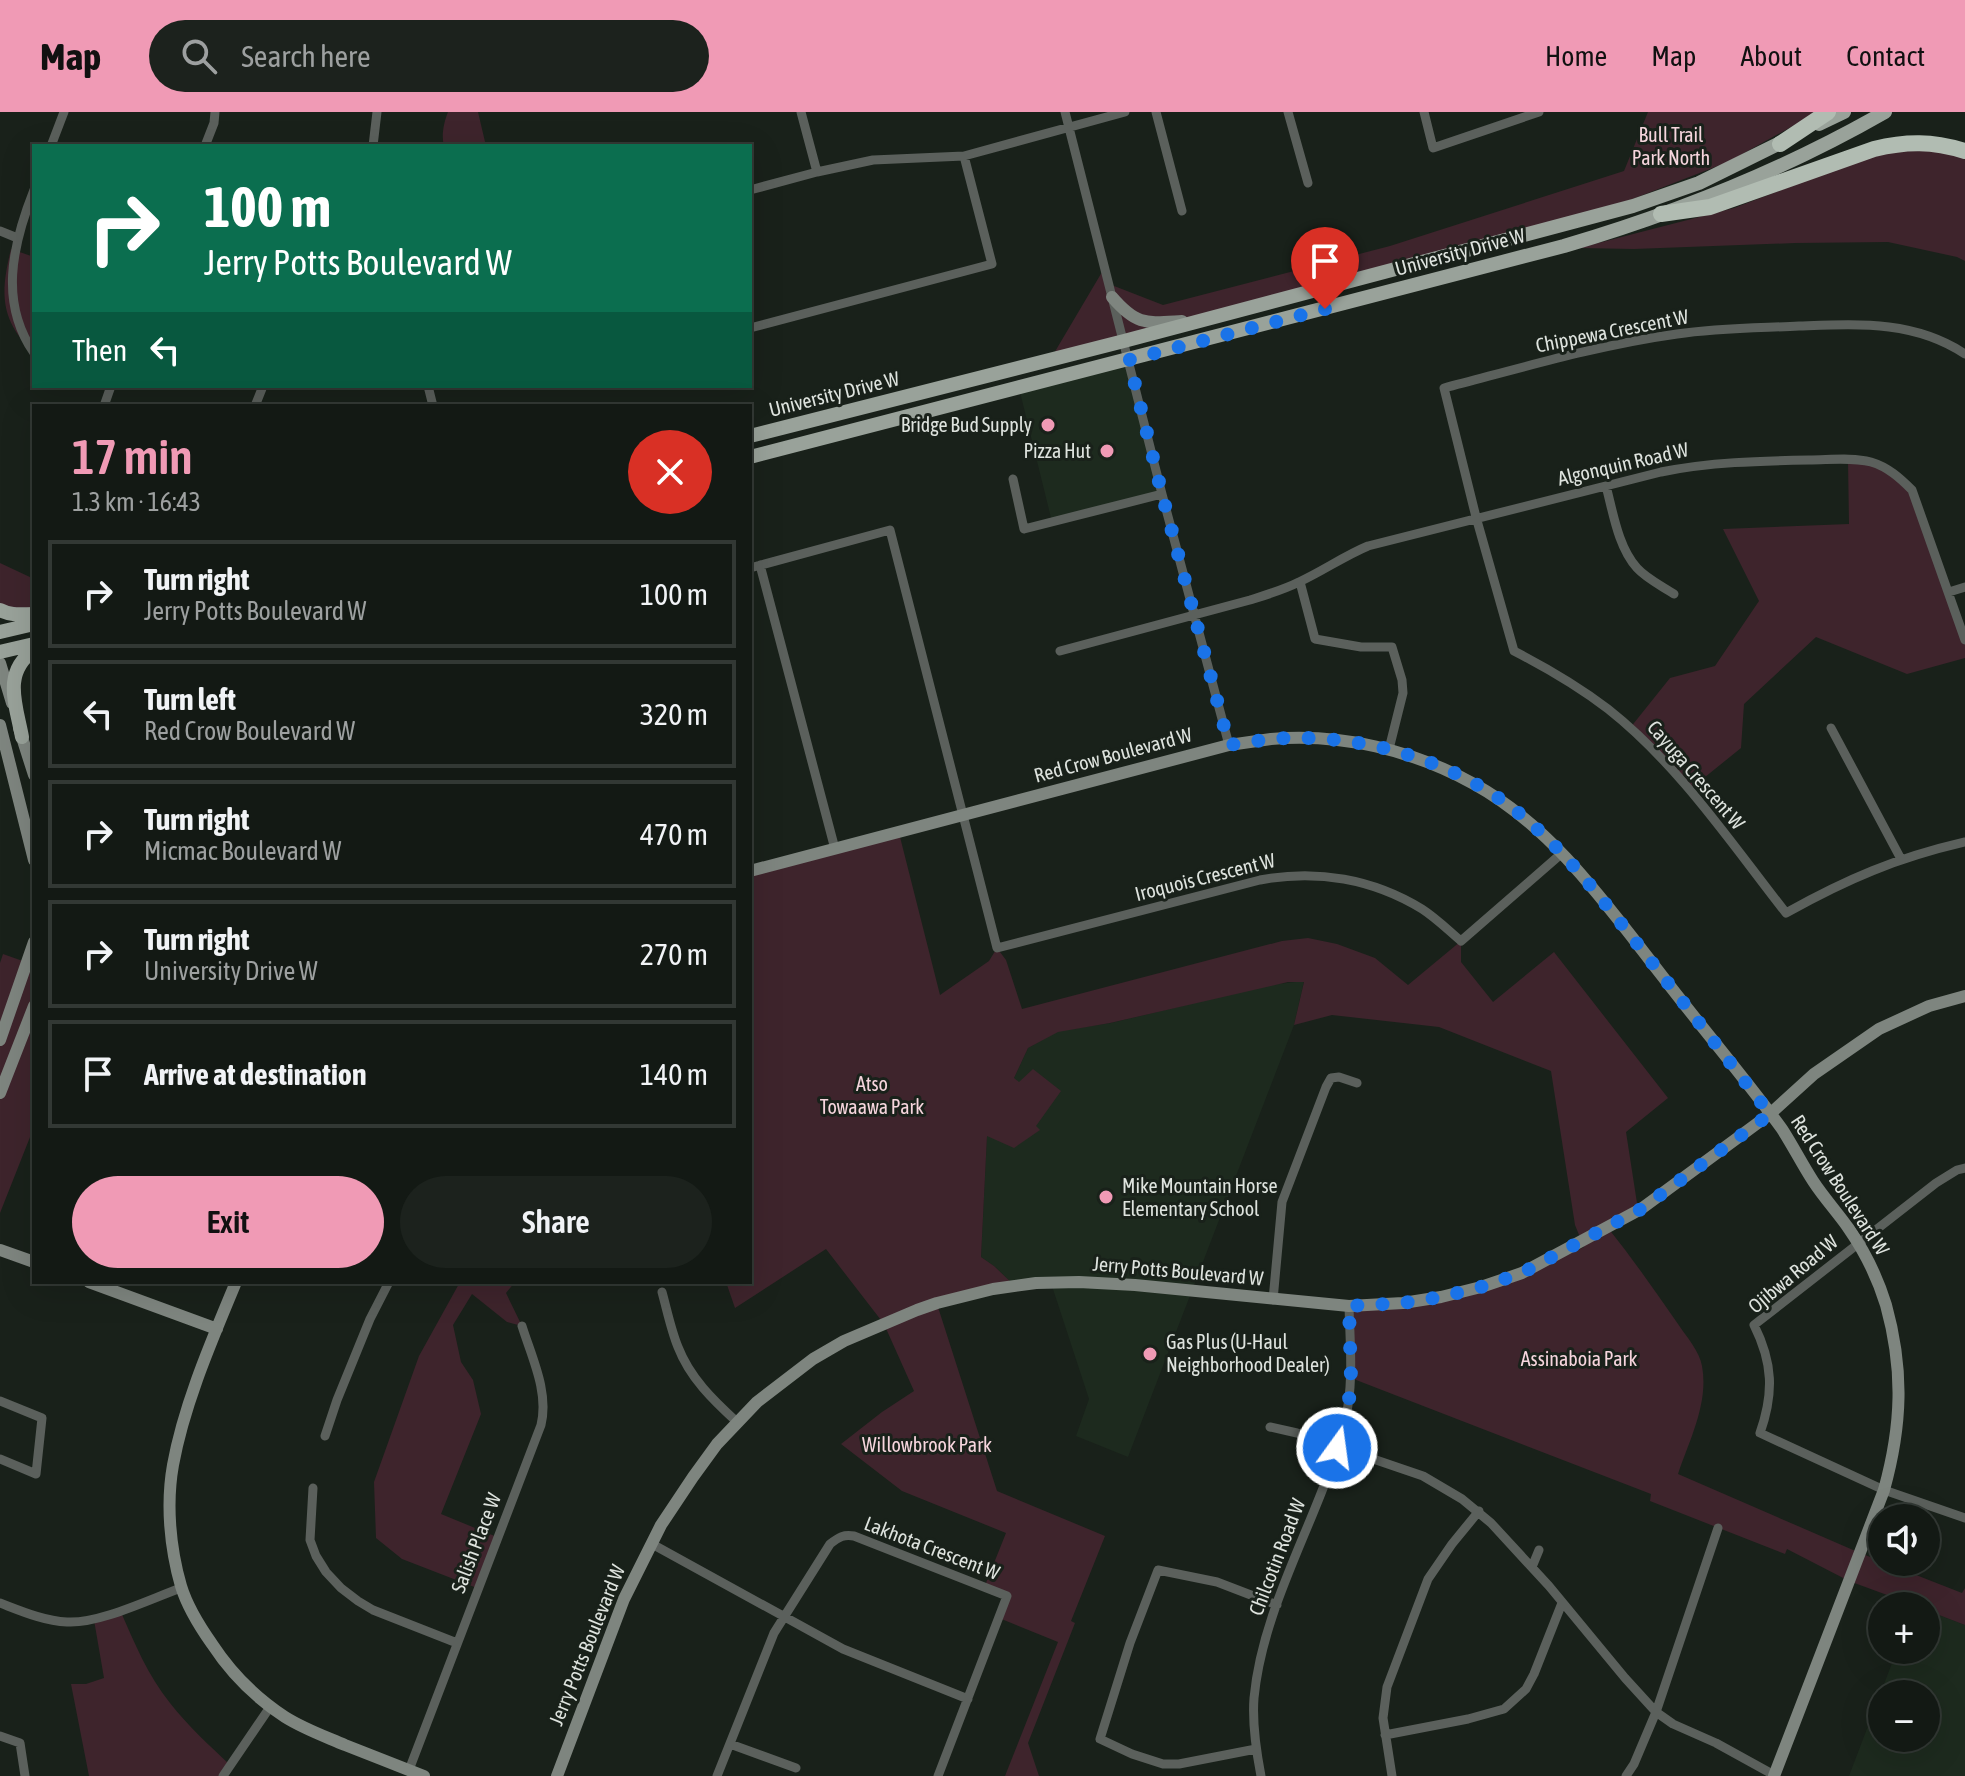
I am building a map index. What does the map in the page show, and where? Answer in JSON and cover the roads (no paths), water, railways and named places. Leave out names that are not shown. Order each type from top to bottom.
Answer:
[{"type":"highway","points":[[1780,144],[1828,112]]},
{"type":"highway","points":[[1661,214],[1710,207],[1893,145],[1908,142],[1933,144],[1965,151]]},
{"type":"main road","name":"University Drive W","points":[[752,435],[1633,206],[1699,183],[1844,112]]},
{"type":"main road","name":"University Drive W","points":[[752,456],[1624,228],[1776,168],[1885,112]]},
{"type":"main road","points":[[0,610],[18,615],[32,614]]},
{"type":"main road","points":[[0,632],[32,624]]},
{"type":"main road","points":[[0,652],[32,644]]},
{"type":"main road","points":[[22,737],[14,680],[22,659],[32,652]]},
{"type":"street","points":[[52,144],[64,112]]},
{"type":"street","points":[[206,144],[215,112]]},
{"type":"street","points":[[373,144],[377,112]]},
{"type":"street","points":[[801,112],[817,172]]},
{"type":"street","points":[[1065,112],[1229,745]]},
{"type":"street","points":[[752,189],[873,160],[964,156],[1125,112]]},
{"type":"street","points":[[1156,112],[1182,211]]},
{"type":"street","points":[[1288,112],[1308,183]]},
{"type":"street","points":[[1424,112],[1433,148],[1539,112]]},
{"type":"street","points":[[752,327],[992,264],[964,156]]},
{"type":"street","points":[[2,278],[32,195]]},
{"type":"street","points":[[0,231],[15,237]]},
{"type":"street","points":[[1112,297],[1126,313],[1142,321],[1201,320]]},
{"type":"street","points":[[6,318],[20,342],[32,351]]},
{"type":"street","name":"Chippewa Crescent W","points":[[1476,517],[1444,388],[1599,349],[1718,330],[1884,325],[1936,339],[1965,354]]},
{"type":"street","name":"Algonquin Road W","points":[[1060,651],[1250,600],[1300,582],[1368,546],[1661,472],[1714,463],[1856,459],[1888,469],[1912,490],[1965,640]]},
{"type":"street","points":[[1013,479],[1024,529],[1162,494]]},
{"type":"street","points":[[1606,486],[1629,557],[1638,570],[1674,594]]},
{"type":"street","name":"Cayuga Crescent W","points":[[1476,517],[1514,651],[1585,692],[1648,744],[1689,790],[1786,913],[1831,887],[1901,859],[1965,842]]},
{"type":"street","points":[[835,849],[755,566],[890,530],[964,816]]},
{"type":"street","points":[[1300,582],[1315,639],[1361,647],[1392,647],[1403,693],[1389,749]]},
{"type":"street","points":[[1949,592],[1965,587]]},
{"type":"street","points":[[0,663],[32,769]]},
{"type":"street","points":[[0,725],[32,852]]},
{"type":"street","points":[[1831,728],[1901,859]]},
{"type":"street","name":"Red Crow Boulevard W","points":[[752,870],[1229,745],[1271,739],[1362,743],[1389,749],[1444,769],[1500,799],[1522,816],[1589,883],[1783,1131],[1814,1183],[1858,1243],[1885,1304],[1897,1357],[1899,1408],[1892,1461],[1884,1490],[1774,1776]]},
{"type":"street","name":"Iroquois Crescent W","points":[[964,816],[997,948],[1260,880],[1304,874],[1357,882],[1404,899],[1425,911],[1461,941],[1561,854]]},
{"type":"street","points":[[0,1040],[32,948]]},
{"type":"street","name":"Jerry Potts Boulevard W","points":[[557,1776],[624,1599],[661,1525],[717,1444],[737,1422],[757,1402],[813,1359],[844,1341],[917,1310],[964,1295],[1014,1285],[1079,1282],[1174,1288],[1349,1306],[1403,1303],[1481,1287],[1522,1273],[1641,1209],[1770,1114],[1814,1074],[1879,1029],[1929,1006],[1965,996]]},
{"type":"street","points":[[0,1093],[32,1011]]},
{"type":"street","points":[[1273,1300],[1282,1202],[1326,1087],[1331,1078],[1339,1077],[1357,1083]]},
{"type":"street","name":"Ojibwa Road W","points":[[1965,1168],[1936,1183],[1754,1325],[1763,1342],[1771,1389],[1768,1411],[1760,1433],[1884,1490],[1965,1518]]},
{"type":"street","points":[[1,1249],[32,1261]]},
{"type":"street","points":[[94,1284],[217,1329]]},
{"type":"street","points":[[235,1284],[187,1413],[173,1467],[171,1522],[181,1588],[218,1654],[270,1707],[307,1729],[424,1776]]},
{"type":"street","points":[[325,1436],[370,1319],[388,1284]]},
{"type":"street","points":[[662,1292],[678,1347],[691,1372],[737,1422]]},
{"type":"street","name":"Chilcotin Road W","points":[[1261,1776],[1254,1711],[1257,1674],[1262,1648],[1277,1605],[1346,1419],[1350,1391],[1349,1306]]},
{"type":"street","name":"Salish Place W","points":[[409,1770],[544,1412],[544,1396],[522,1326]]},
{"type":"street","points":[[0,1401],[42,1418],[36,1474],[0,1459]]},
{"type":"street","points":[[1270,1427],[1297,1433],[1423,1476],[1462,1499],[1479,1511],[1532,1567],[1656,1712],[1673,1724],[1716,1743],[1774,1776]]},
{"type":"street","points":[[313,1488],[310,1540],[326,1572],[341,1588],[373,1610],[457,1643]]},
{"type":"street","points":[[1392,1776],[1383,1718],[1387,1687],[1428,1579],[1479,1511]]},
{"type":"street","points":[[1626,1776],[1656,1712],[1718,1528]]},
{"type":"street","name":"Lakhota Crescent W","points":[[717,1776],[765,1652],[783,1617],[830,1544],[846,1534],[1007,1596],[938,1776]]},
{"type":"street","points":[[652,1544],[843,1649],[968,1699]]},
{"type":"street","points":[[1532,1567],[1539,1550]]},
{"type":"street","points":[[1256,1749],[1179,1764],[1163,1764],[1100,1739],[1130,1643],[1158,1570],[1217,1582],[1277,1605]]},
{"type":"street","points":[[0,1603],[50,1620],[69,1623],[94,1620],[181,1588]]},
{"type":"street","points":[[1385,1735],[1504,1709],[1526,1689],[1562,1603]]},
{"type":"street","points":[[223,1776],[270,1707]]},
{"type":"street","points":[[0,1736],[20,1743],[25,1776]]},
{"type":"street","points":[[730,1744],[796,1768]]},
{"type":"place","name":"Bridge Bud Supply","points":[[1048,425]]},
{"type":"place","name":"Pizza Hut","points":[[1107,451]]},
{"type":"place","name":"Mike Mountain Horse Elementary School","points":[[1106,1197]]},
{"type":"place","name":"Gas Plus (U-Haul Neighborhood Dealer)","points":[[1150,1354]]},
{"type":"park label","name":"Bull Trail Park North","points":[[1671,146]]},
{"type":"park label","name":"Atso Towaawa Park","points":[[872,1096]]},
{"type":"park label","name":"Assinaboia Park","points":[[1579,1359]]},
{"type":"park label","name":"Willowbrook Park","points":[[927,1445]]}]
